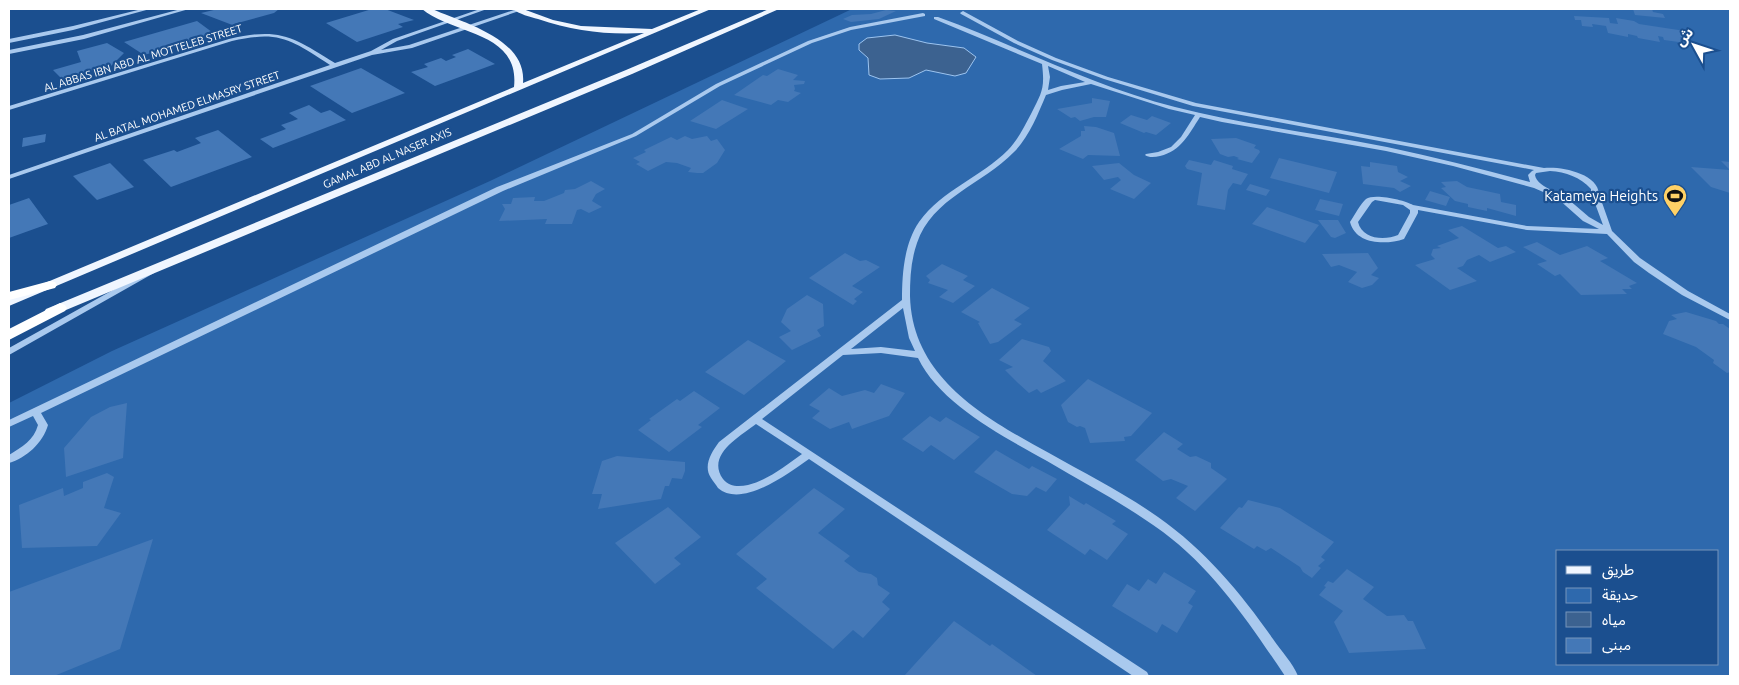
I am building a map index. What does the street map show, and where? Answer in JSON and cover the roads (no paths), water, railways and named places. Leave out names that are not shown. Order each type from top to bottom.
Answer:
[{"type":"highway","points":[[9,296],[50,285]]},
{"type":"highway","points":[[9,335],[60,308]]},
{"type":"main road","points":[[426,9],[497,42],[510,53],[520,73],[518,88]]},
{"type":"main road","points":[[518,9],[551,23],[583,30],[622,32],[658,29]]},
{"type":"main road","name":"GAMAL ABD AL NASER AXIS","points":[[9,302],[707,9]]},
{"type":"main road","name":"GAMAL ABD AL NASER AXIS","points":[[9,330],[629,72],[775,9]]},
{"type":"street","points":[[9,41],[73,28],[147,9]]},
{"type":"street","points":[[9,52],[84,37],[186,9]]},
{"type":"street","name":"AL BATAL MOHAMED ELMASRY STREET","points":[[371,54],[386,44],[405,36],[484,9]]},
{"type":"street","points":[[418,44],[518,9]]},
{"type":"street","points":[[917,9],[923,15]]},
{"type":"street","points":[[962,13],[1016,42],[1054,59],[1114,81],[1188,103],[1233,114],[1334,130],[1489,161],[1566,171],[1582,177],[1596,189],[1595,194],[1609,232]]},
{"type":"street","points":[[9,424],[500,189],[627,139],[712,89],[801,46],[835,33],[923,15],[968,30],[1091,82],[1198,115],[1386,149],[1474,168],[1537,186],[1560,196],[1586,219],[1609,232],[1637,260],[1684,293],[1730,317]]},
{"type":"street","points":[[936,18],[952,18]]},
{"type":"street","name":"AL ABBAS IBN ABD AL MOTTELEB STREET","points":[[9,108],[231,40],[255,35],[270,34],[288,37],[335,66]]},
{"type":"street","name":"AL BATAL MOHAMED ELMASRY STREET","points":[[9,177],[371,54],[418,44]]},
{"type":"street","points":[[1045,64],[1048,82],[1044,94],[1025,132],[1010,153],[942,203],[922,224],[912,247],[906,277],[906,301],[912,335],[920,354],[946,388],[983,419],[1135,508],[1170,532],[1227,586],[1292,676]]},
{"type":"street","points":[[1044,94],[1091,82]]},
{"type":"street","points":[[1148,155],[1164,153],[1176,148],[1198,115]]},
{"type":"street","points":[[1537,186],[1532,180],[1531,175],[1541,169]]},
{"type":"street","points":[[1560,196],[1586,198],[1595,194]]},
{"type":"street","points":[[1412,207],[1414,213],[1404,234],[1397,240],[1385,241],[1371,238],[1359,232],[1353,225],[1370,199],[1382,198],[1405,203],[1412,207],[1533,229],[1609,232]]},
{"type":"street","points":[[9,352],[93,307],[162,266]]},
{"type":"street","points":[[808,455],[765,484],[754,488],[736,489],[721,484],[715,477],[713,469],[716,452],[722,445],[906,301]]},
{"type":"street","points":[[842,352],[881,350],[920,354]]},
{"type":"street","points":[[9,459],[29,446],[39,436],[43,425],[35,410]]},
{"type":"street","points":[[756,419],[1142,676]]},
{"type":"water","points":[[895,35],[927,43],[964,48],[976,57],[966,73],[955,76],[926,70],[909,78],[880,79],[869,75],[868,58],[859,50],[859,44],[867,38]]},
{"type":"place","name":"Katameya Heights","points":[[1675,217]]}]
